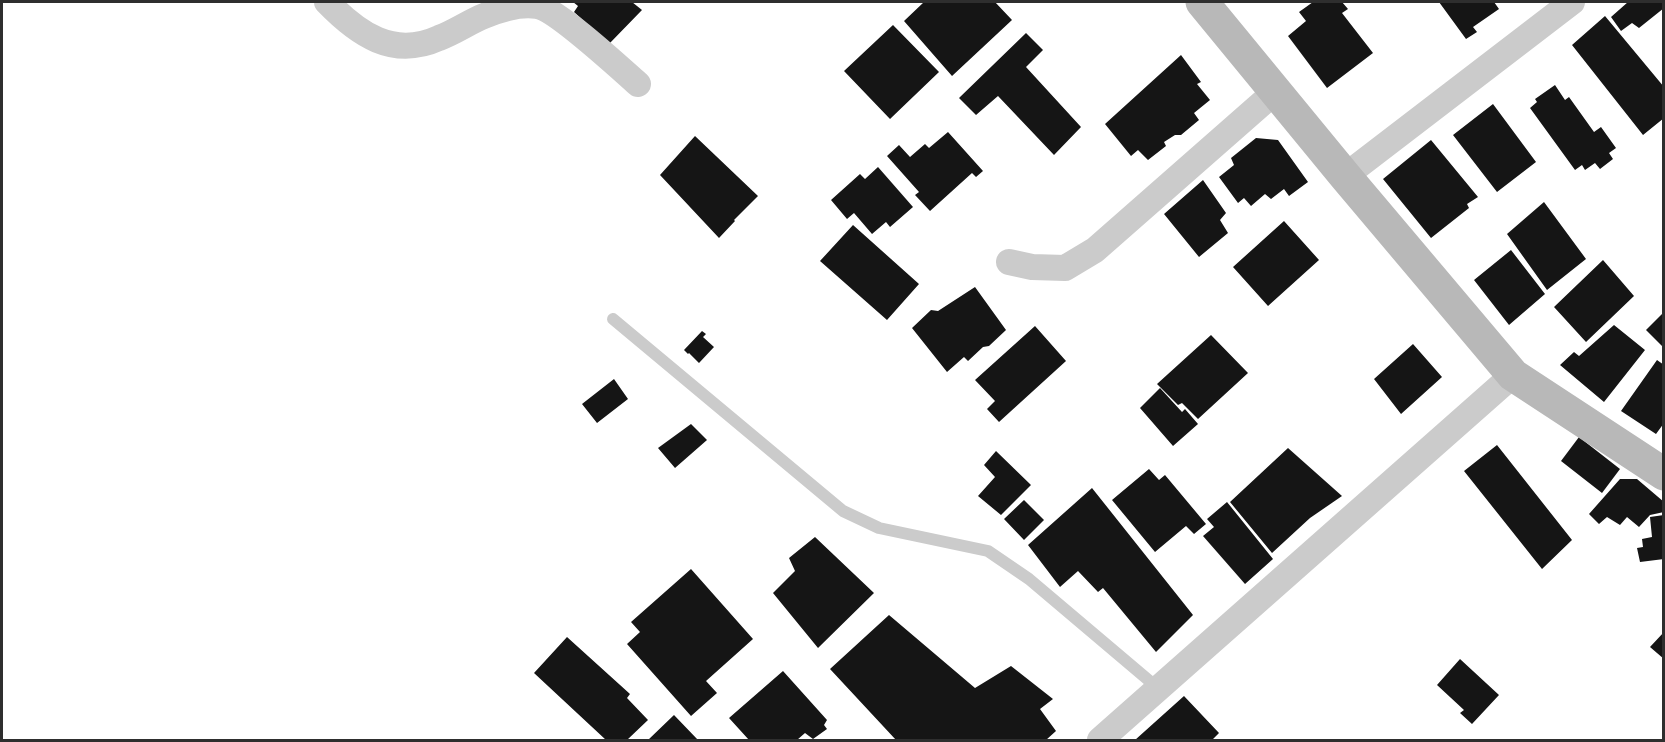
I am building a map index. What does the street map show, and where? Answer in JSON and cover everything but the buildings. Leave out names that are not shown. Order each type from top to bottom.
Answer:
[{"type":"street","points":[[327,2],[355,29],[381,42],[408,46],[437,39],[500,9],[522,5],[540,6],[592,45],[638,84]]},
{"type":"street","points":[[1202,2],[1513,375],[1664,474]]},
{"type":"street","points":[[1345,176],[1572,2]]},
{"type":"street","points":[[1009,262],[1032,267],[1065,268],[1095,250],[1276,91]]},
{"type":"street","points":[[1100,741],[1513,375]]},
{"type":"lane","points":[[613,319],[843,511],[879,528],[988,551],[1029,579],[1159,689]]}]
